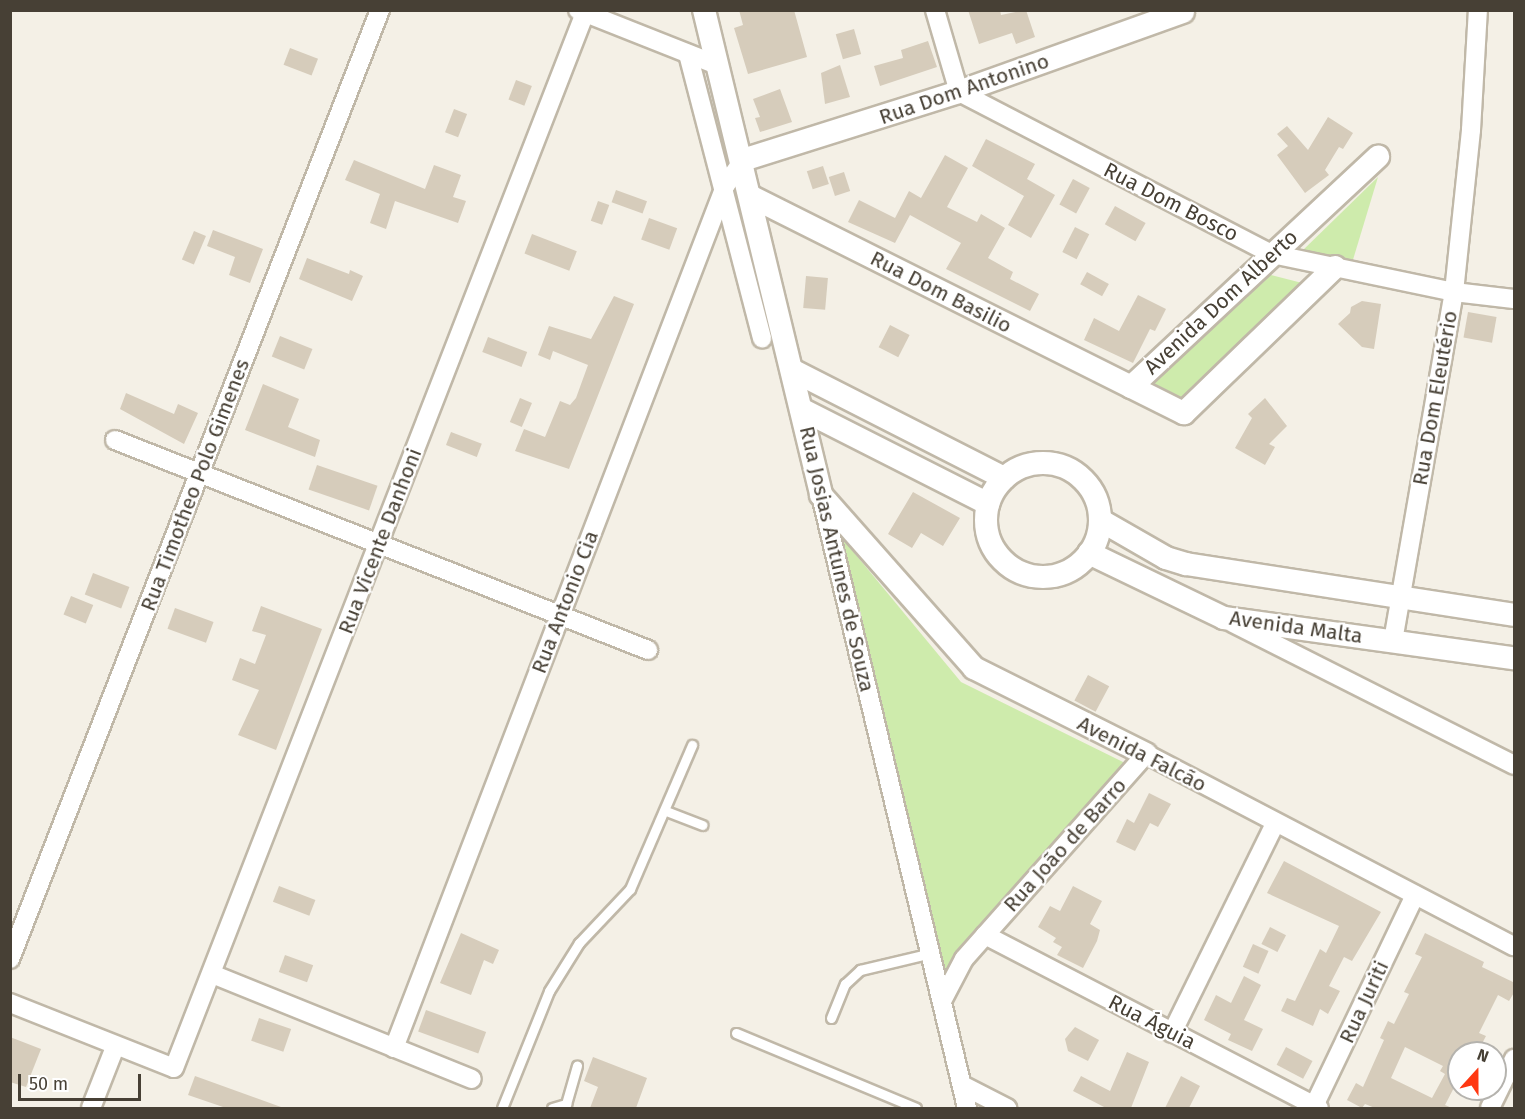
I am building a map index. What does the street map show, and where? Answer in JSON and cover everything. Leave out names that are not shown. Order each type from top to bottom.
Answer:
[{"type":"street","name":"Rua Timotheo Polo Gimenes","points":[[10,959],[380,10]]},
{"type":"street","name":"Rua Josias Antunes de Souza","points":[[704,10],[752,197],[967,1108]]},
{"type":"street","points":[[935,10],[959,92]]},
{"type":"street","name":"Rua Dom Eleutério","points":[[1392,640],[1454,291],[1464,199],[1478,10]]},
{"type":"street","points":[[582,12],[717,65]]},
{"type":"street","name":"Rua Vicente Danhoni","points":[[116,1047],[174,1068],[582,12]]},
{"type":"street","name":"Rua Dom Antonino","points":[[743,160],[959,92],[1183,12]]},
{"type":"street","points":[[688,54],[725,186],[762,339]]},
{"type":"street","name":"Rua Dom Bosco","points":[[959,92],[1272,254],[1454,291],[1515,299]]},
{"type":"street","name":"Avenida Dom Alberto","points":[[1335,267],[1184,413],[1131,387],[1378,157]]},
{"type":"street","name":"Rua Antonio Cia","points":[[394,1048],[725,186],[743,160]]},
{"type":"street","name":"Rua Dom Basilio","points":[[752,197],[1131,387]]},
{"type":"street","points":[[792,370],[1004,478]]},
{"type":"street","points":[[801,409],[988,504]]},
{"type":"street","points":[[115,440],[648,650]]},
{"type":"street","points":[[1036,464],[1071,471],[1095,497],[1100,520],[1089,553],[1060,574],[1023,574],[1003,561],[992,546],[986,528],[988,504],[1004,478],[1036,464]]},
{"type":"street","name":"Avenida Falcão","points":[[821,495],[974,668],[1146,754],[1275,824],[1515,946]]},
{"type":"street","points":[[1100,520],[1166,558],[1186,564],[1515,615]]},
{"type":"street","name":"Avenida Malta","points":[[1089,553],[1224,618],[1515,658]]},
{"type":"street","points":[[1224,618],[1515,765]]},
{"type":"street","name":"Rua João de Barro","points":[[943,999],[964,959],[1146,754]]},
{"type":"street","points":[[1172,1033],[1275,824]]},
{"type":"street","name":"Rua Juriti","points":[[1315,1108],[1415,895]]},
{"type":"street","name":"Rua Águia","points":[[985,935],[1315,1108]]},
{"type":"street","points":[[212,974],[472,1079]]},
{"type":"street","points":[[10,1003],[116,1047],[91,1108]]},
{"type":"street","points":[[1490,1108],[1515,1059]]},
{"type":"street","points":[[962,1085],[1007,1108]]},
{"type":"lane","points":[[502,1108],[565,962],[630,889],[666,811],[692,745]]},
{"type":"lane","points":[[666,811],[702,825]]},
{"type":"lane","points":[[831,1018],[845,984],[860,970],[932,952]]},
{"type":"lane","points":[[736,1033],[916,1108]]},
{"type":"lane","points":[[552,1108],[566,1104],[577,1066]]},
{"type":"green space","points":[[1378,177],[1352,263],[1301,252]]},
{"type":"green space","points":[[1267,274],[1310,285],[1184,406],[1147,386]]},
{"type":"green space","points":[[837,532],[961,682],[1123,762],[1125,768],[943,979]]},
{"type":"building","points":[[739,10],[794,10],[807,57],[748,74],[734,28],[743,25]]},
{"type":"building","points":[[968,10],[1000,10],[1001,15],[1026,10],[1035,37],[1016,44],[1012,33],[979,44]]},
{"type":"building","points":[[854,29],[861,54],[843,59],[836,34]]},
{"type":"building","points":[[928,41],[937,67],[880,86],[874,66],[903,58],[901,50]]},
{"type":"building","points":[[290,48],[318,59],[312,76],[284,65]]},
{"type":"building","points":[[840,65],[850,97],[825,104],[821,73]]},
{"type":"building","points":[[516,80],[532,86],[524,106],[508,100]]},
{"type":"building","points":[[780,89],[792,122],[760,132],[755,118],[760,117],[753,99]]},
{"type":"building","points":[[454,109],[467,114],[458,137],[445,132]]},
{"type":"building","points":[[1328,117],[1353,133],[1343,149],[1339,147],[1325,170],[1329,175],[1305,193],[1277,155],[1288,146],[1277,134],[1287,126],[1308,150]]},
{"type":"building","points":[[986,139],[1035,164],[1027,179],[1055,195],[1031,238],[1008,225],[1024,196],[972,166]]},
{"type":"building","points":[[945,155],[968,168],[947,207],[977,222],[981,214],[1005,228],[988,258],[1013,272],[1010,279],[1039,294],[1030,311],[946,269],[961,243],[910,215],[895,243],[848,222],[859,200],[895,218],[909,191],[921,198]]},
{"type":"building","points":[[354,160],[425,189],[434,165],[461,175],[453,197],[466,201],[458,223],[395,201],[386,229],[370,223],[380,194],[345,180]]},
{"type":"building","points":[[823,166],[829,184],[813,189],[807,171]]},
{"type":"building","points":[[844,172],[850,191],[835,196],[829,177]]},
{"type":"building","points":[[1073,179],[1090,188],[1076,214],[1059,205]]},
{"type":"building","points":[[616,190],[647,201],[643,214],[612,202]]},
{"type":"building","points":[[598,201],[609,205],[602,225],[591,221]]},
{"type":"building","points":[[1115,206],[1146,223],[1135,241],[1105,224]]},
{"type":"building","points":[[649,218],[677,228],[669,250],[641,240]]},
{"type":"building","points":[[1075,227],[1089,234],[1077,259],[1062,252]]},
{"type":"building","points":[[213,230],[263,249],[250,283],[229,275],[235,257],[207,246]]},
{"type":"building","points":[[194,231],[206,236],[194,265],[182,260]]},
{"type":"building","points":[[532,234],[577,251],[569,271],[524,254]]},
{"type":"building","points":[[307,258],[349,274],[350,270],[363,276],[352,301],[299,279]]},
{"type":"building","points":[[1087,272],[1109,284],[1102,296],[1080,284]]},
{"type":"building","points":[[806,276],[828,278],[825,310],[803,308]]},
{"type":"building","points":[[1138,295],[1166,309],[1155,331],[1150,329],[1133,363],[1084,340],[1094,318],[1119,331]]},
{"type":"building","points":[[614,296],[634,304],[569,469],[515,451],[524,429],[545,437],[560,401],[570,405],[576,398],[588,365],[553,351],[550,360],[538,355],[549,326],[591,339]]},
{"type":"building","points":[[1362,301],[1381,304],[1374,349],[1362,347],[1338,324],[1350,313],[1351,307]]},
{"type":"building","points":[[1468,312],[1497,317],[1492,343],[1463,338]]},
{"type":"building","points":[[890,325],[910,335],[898,357],[879,347]]},
{"type":"building","points":[[280,336],[312,349],[304,370],[272,356]]},
{"type":"building","points":[[488,337],[527,352],[521,367],[482,352]]},
{"type":"building","points":[[263,384],[299,399],[288,427],[320,440],[315,457],[245,430]]},
{"type":"building","points":[[126,393],[174,414],[178,404],[198,413],[184,444],[120,409]]},
{"type":"building","points":[[520,398],[532,403],[522,427],[510,422]]},
{"type":"building","points":[[1265,398],[1287,426],[1269,444],[1275,447],[1265,465],[1235,448],[1252,418],[1248,414]]},
{"type":"building","points":[[451,432],[482,444],[477,457],[446,445]]},
{"type":"building","points":[[317,465],[378,486],[369,510],[309,490]]},
{"type":"building","points":[[913,492],[960,518],[943,546],[921,533],[912,548],[888,534]]},
{"type":"building","points":[[93,573],[129,587],[121,608],[85,594]]},
{"type":"building","points":[[71,596],[93,605],[86,624],[64,615]]},
{"type":"building","points":[[261,606],[322,629],[276,750],[238,735],[259,690],[232,680],[240,658],[255,664],[266,635],[252,631]]},
{"type":"building","points":[[175,608],[214,622],[206,643],[167,629]]},
{"type":"building","points":[[1088,675],[1109,686],[1096,712],[1074,701]]},
{"type":"building","points":[[1149,793],[1171,804],[1158,827],[1150,823],[1135,851],[1116,842],[1127,819],[1134,823]]},
{"type":"building","points":[[1284,861],[1381,912],[1352,961],[1344,957],[1329,986],[1340,991],[1328,1014],[1320,1009],[1313,1026],[1281,1011],[1287,998],[1295,1001],[1320,949],[1326,953],[1339,926],[1267,893]]},
{"type":"building","points":[[279,886],[315,900],[309,916],[273,902]]},
{"type":"building","points":[[1073,886],[1102,901],[1090,924],[1100,930],[1097,941],[1083,968],[1057,955],[1062,947],[1053,942],[1056,938],[1038,927],[1050,906],[1060,911]]},
{"type":"building","points":[[1270,927],[1286,935],[1277,952],[1261,944]]},
{"type":"building","points":[[461,933],[499,950],[493,964],[484,960],[471,995],[440,983]]},
{"type":"building","points":[[1425,933],[1484,962],[1482,967],[1515,983],[1515,991],[1509,1001],[1498,995],[1479,1033],[1486,1036],[1483,1041],[1447,1041],[1447,1101],[1445,1105],[1452,1108],[1375,1108],[1365,1104],[1362,1108],[1347,1100],[1356,1083],[1363,1087],[1384,1040],[1380,1038],[1388,1021],[1394,1024],[1409,994],[1404,992],[1422,957],[1415,954]],"holes":[[[1405,1047],[1443,1066],[1440,1071],[1445,1074],[1432,1098],[1391,1078]]]},
{"type":"building","points":[[1253,944],[1269,951],[1258,974],[1243,967]]},
{"type":"building","points":[[285,955],[313,965],[307,982],[279,972]]},
{"type":"building","points":[[1244,976],[1261,985],[1244,1020],[1263,1029],[1252,1051],[1228,1040],[1231,1034],[1204,1020],[1216,995],[1231,1003]]},
{"type":"building","points":[[426,1010],[486,1032],[478,1054],[418,1032]]},
{"type":"building","points":[[259,1018],[291,1029],[283,1052],[251,1041]]},
{"type":"building","points":[[1075,1027],[1099,1040],[1088,1061],[1068,1051],[1065,1039]]},
{"type":"building","points":[[10,1037],[41,1049],[26,1087],[10,1082]]},
{"type":"building","points":[[1286,1047],[1312,1061],[1303,1079],[1277,1065]]},
{"type":"building","points":[[1127,1052],[1149,1062],[1131,1108],[1106,1108],[1073,1091],[1081,1076],[1110,1091]]},
{"type":"building","points":[[593,1057],[647,1078],[636,1108],[590,1108],[598,1087],[584,1081]]},
{"type":"building","points":[[195,1076],[281,1107],[226,1108],[188,1095]]},
{"type":"building","points":[[1181,1076],[1200,1086],[1189,1108],[1165,1108]]}]
